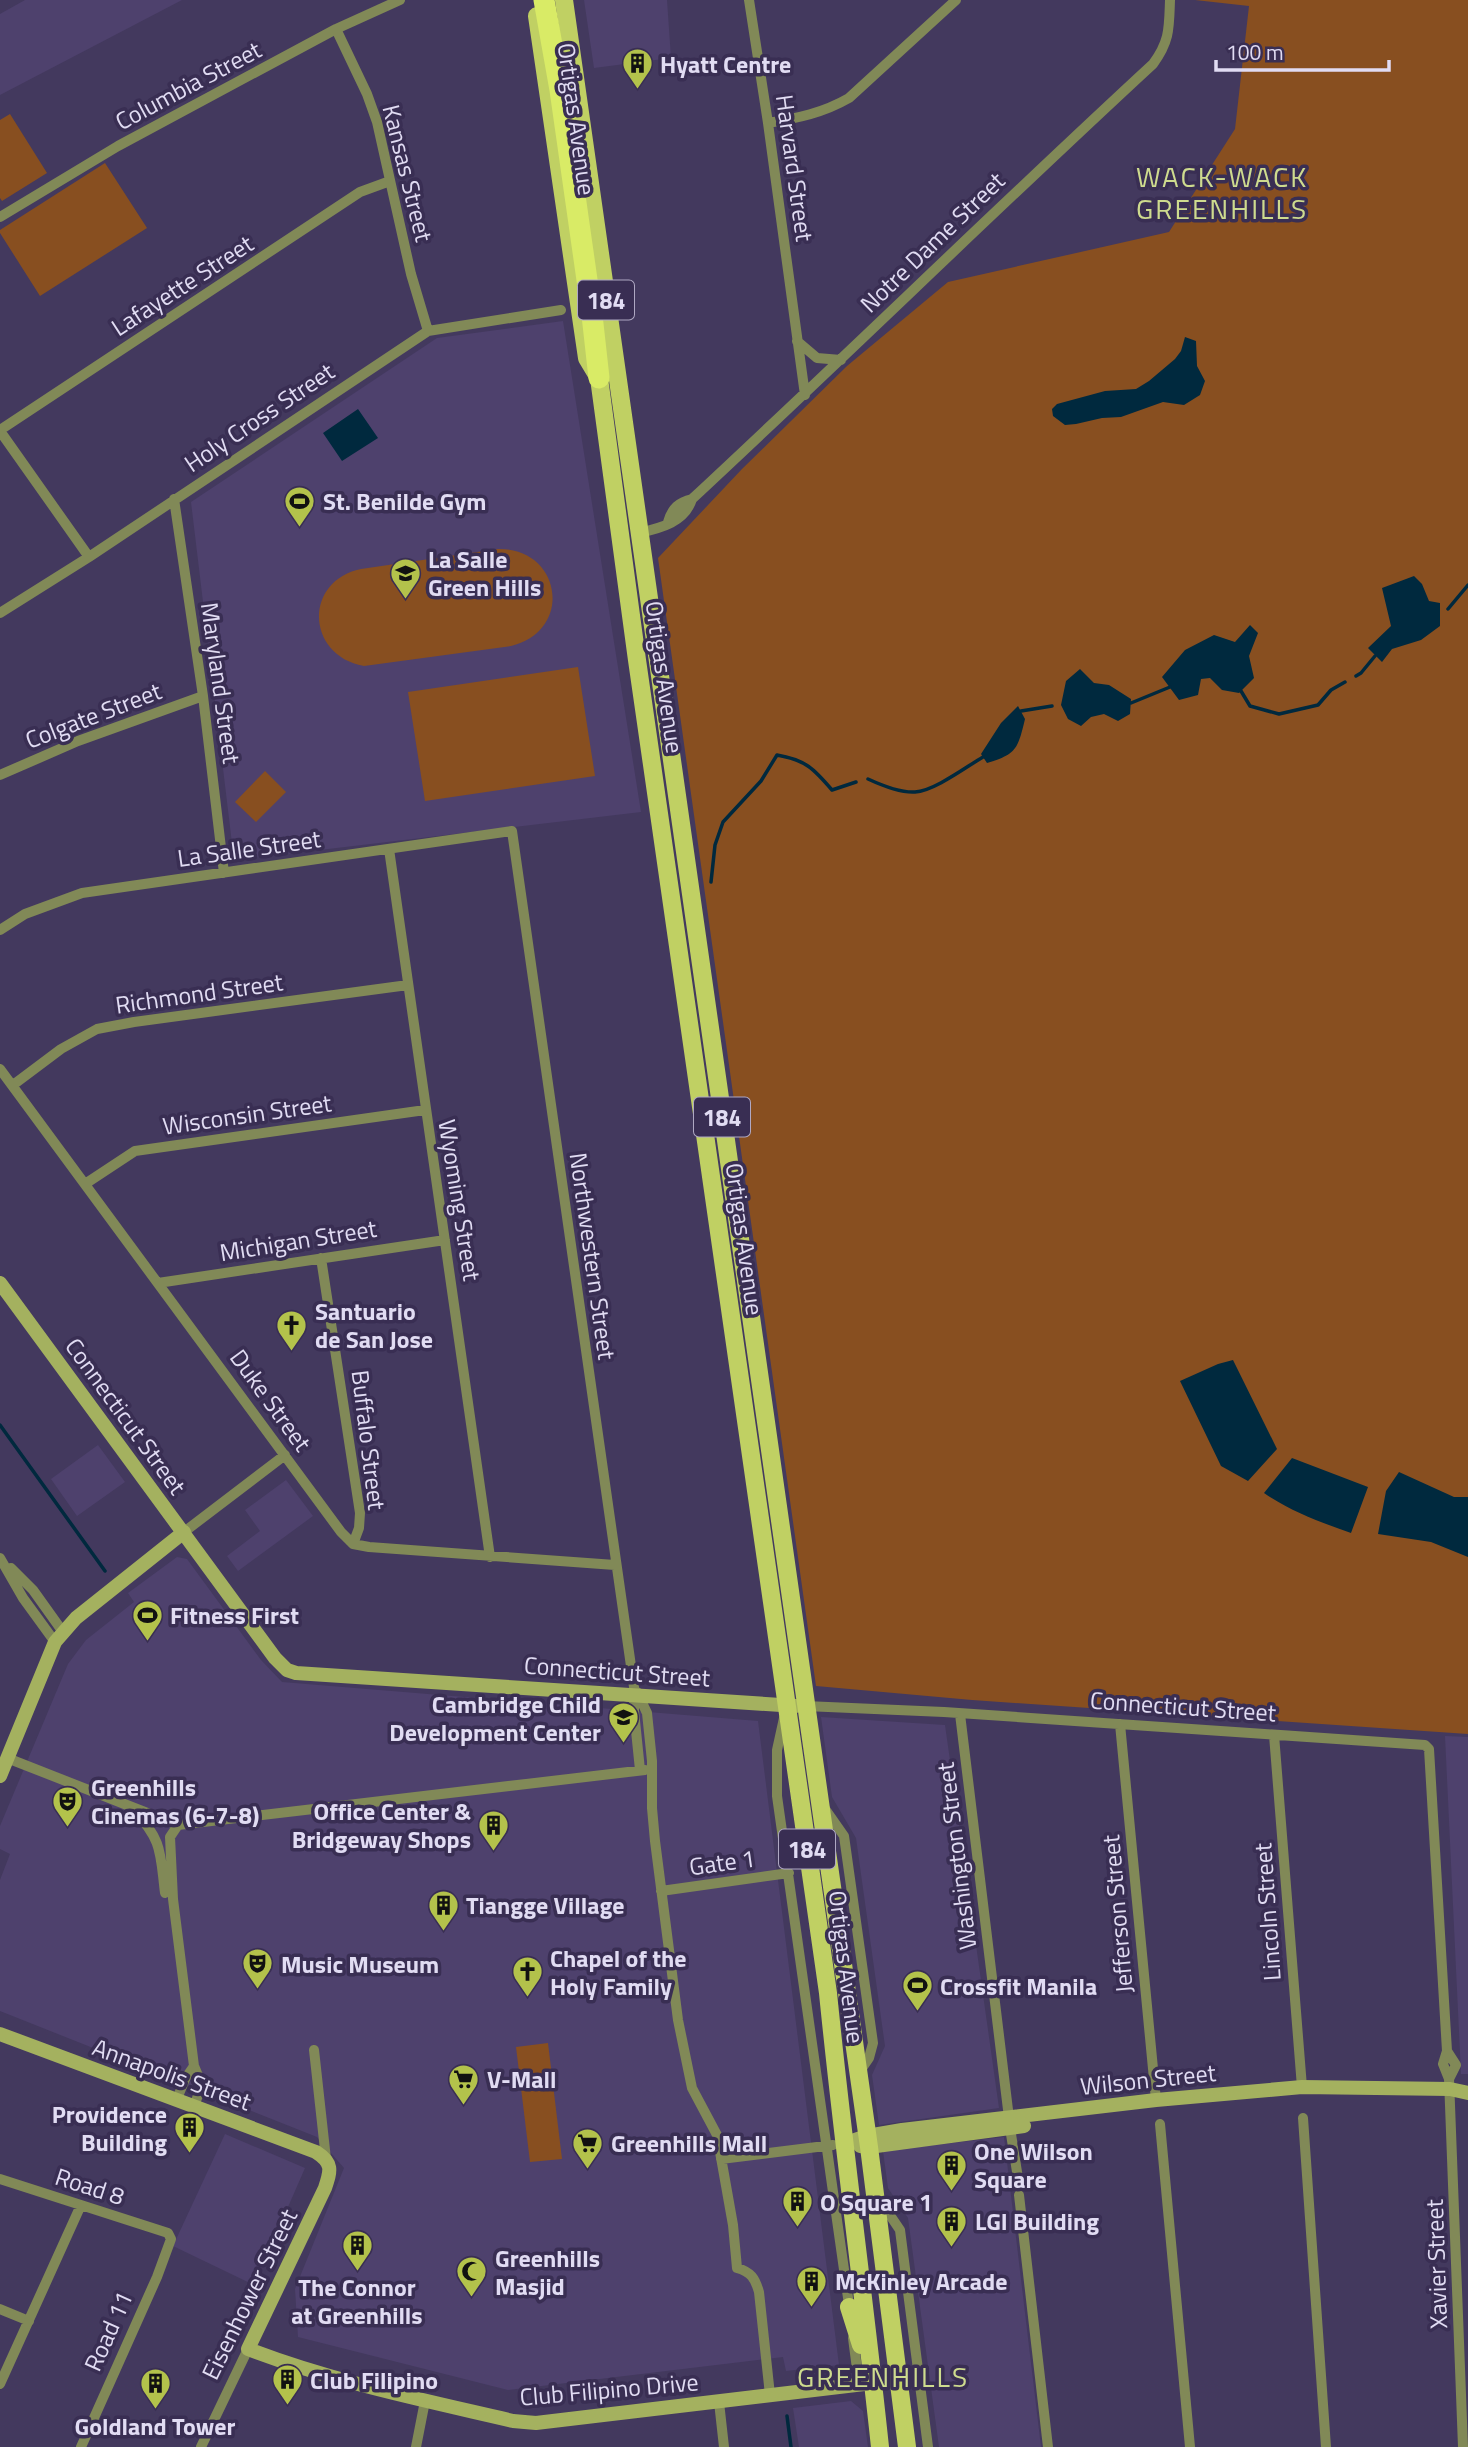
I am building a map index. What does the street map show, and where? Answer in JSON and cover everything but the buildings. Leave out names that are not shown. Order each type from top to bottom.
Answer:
[{"type":"highway","points":[[544,0],[560,90],[599,379]]},
{"type":"main road","name":"Ortigas Avenue","points":[[535,0],[586,358],[599,379],[637,660],[796,1705],[818,1800],[868,2141],[907,2447]]},
{"type":"main road","name":"Ortigas Avenue","points":[[564,0],[639,533],[796,1705],[828,1993],[835,2145],[870,2355],[866,2383],[880,2447]]},
{"type":"main road","points":[[545,72],[562,76],[574,68]]},
{"type":"main road","points":[[549,100],[556,93],[564,91],[579,106],[567,122],[552,118]]},
{"type":"main road","points":[[849,2307],[861,2346],[870,2355]]},
{"type":"street","name":"Columbia Street","points":[[0,217],[118,146],[336,29],[400,0]]},
{"type":"street","name":"Harvard Street","points":[[749,0],[804,394]]},
{"type":"street","points":[[768,123],[829,110],[849,98],[956,0]]},
{"type":"street","name":"Notre Dame Street","points":[[639,533],[678,520],[689,509],[692,499],[841,360],[1024,182],[1153,64],[1164,50],[1169,35],[1170,0]]},
{"type":"street","name":"Kansas Street","points":[[336,29],[375,115],[411,274],[428,331]]},
{"type":"street","name":"Lafayette Street","points":[[0,430],[360,192],[390,181]]},
{"type":"street","name":"Holy Cross Street","points":[[0,613],[89,557],[428,331],[561,310]]},
{"type":"street","points":[[797,341],[817,358],[841,360]]},
{"type":"street","points":[[0,430],[89,557]]},
{"type":"street","name":"Maryland Street","points":[[174,499],[224,873]]},
{"type":"street","name":"Colgate Street","points":[[0,775],[78,741],[202,696]]},
{"type":"street","name":"La Salle Street","points":[[0,930],[25,914],[82,893],[512,831]]},
{"type":"street","name":"Northwestern Street","points":[[512,831],[615,1565],[652,1808],[678,2020],[692,2088],[717,2135],[733,2225],[737,2268],[754,2277],[759,2292],[770,2395]]},
{"type":"street","name":"Wyoming Street","points":[[388,849],[490,1557]]},
{"type":"street","name":"Richmond Street","points":[[13,1084],[61,1049],[97,1029],[134,1021],[408,985]]},
{"type":"street","name":"Duke Street","points":[[0,1069],[341,1532],[353,1544]]},
{"type":"street","name":"Wisconsin Street","points":[[85,1184],[135,1152],[425,1110]]},
{"type":"street","name":"Michigan Street","points":[[158,1283],[444,1240]]},
{"type":"street","name":"Buffalo Street","points":[[321,1258],[360,1513],[359,1528],[353,1544]]},
{"type":"street","name":"Connecticut Street","points":[[0,1283],[275,1658],[287,1670],[296,1673],[1425,1745]]},
{"type":"street","points":[[0,1776],[59,1637],[76,1618],[285,1455]]},
{"type":"street","points":[[353,1544],[369,1548],[615,1565]]},
{"type":"street","points":[[1,1558],[23,1598],[59,1637]]},
{"type":"street","points":[[796,1705],[777,1750],[777,1796],[835,2145],[849,2307],[866,2383]]},
{"type":"street","name":"Washington Street","points":[[960,1714],[1018,2178]]},
{"type":"street","name":"Jefferson Street","points":[[1120,1724],[1157,2100]]},
{"type":"street","name":"Lincoln Street","points":[[1274,1735],[1302,2087]]},
{"type":"street","name":"Xavier Street","points":[[1425,1745],[1429,1749],[1447,2051],[1456,2065],[1463,2447]]},
{"type":"street","points":[[7,1758],[178,1825],[646,1770]]},
{"type":"street","points":[[131,1807],[151,1828],[159,1843],[165,1893]]},
{"type":"street","points":[[178,1825],[170,1837],[173,1899],[194,2066],[202,2085],[194,2106]]},
{"type":"street","name":"Gate 1","points":[[661,1891],[789,1873]]},
{"type":"street","name":"Annapolis Street","points":[[0,2034],[177,2099],[310,2150],[326,2159]]},
{"type":"street","points":[[314,2050],[326,2159]]},
{"type":"street","points":[[177,2099],[194,2066]]},
{"type":"street","name":"Wilson Street","points":[[835,2145],[1010,2123],[1157,2100],[1302,2087],[1456,2090]]},
{"type":"street","name":"Wilson Street","points":[[868,2141],[901,2130],[987,2121],[1010,2123],[1304,2095],[1456,2090]]},
{"type":"street","points":[[1303,2118],[1326,2447]]},
{"type":"street","points":[[310,2150],[318,2143],[322,2123]]},
{"type":"street","points":[[1160,2124],[1190,2447]]},
{"type":"street","points":[[721,2159],[835,2145]]},
{"type":"street","name":"Eisenhower Street","points":[[201,2447],[325,2188],[330,2168],[326,2159]]},
{"type":"street","name":"Road 8","points":[[1,2184],[81,2205],[168,2233]]},
{"type":"street","points":[[875,2195],[900,2230],[928,2447]]},
{"type":"street","points":[[1019,2195],[1048,2447]]},
{"type":"street","points":[[0,2384],[81,2205]]},
{"type":"street","name":"Road 11","points":[[80,2447],[156,2277],[171,2239],[168,2233]]},
{"type":"street","points":[[0,2309],[29,2320]]},
{"type":"street","name":"Club Filipino Drive","points":[[248,2349],[362,2386],[513,2421],[536,2423],[898,2380]]},
{"type":"street","points":[[416,2447],[425,2401]]},
{"type":"street","points":[[719,2402],[724,2447]]},
{"type":"shaded area","points":[[25,0],[182,0],[0,95],[0,14]]},
{"type":"shaded area","points":[[584,0],[667,0],[671,58],[594,68]]},
{"type":"shaded area","points":[[1195,0],[1468,0],[1468,1734],[972,1700],[816,1686],[658,558],[742,469],[847,366],[948,282],[1169,232],[1235,129],[1249,6]]},
{"type":"shaded area","points":[[10,114],[47,173],[2,201],[0,120]]},
{"type":"shaded area","points":[[105,163],[147,228],[40,296],[0,230]]},
{"type":"shaded area","name":"La Salle Green Hills","points":[[563,321],[641,812],[234,860],[191,502],[437,338]]},
{"type":"shaded area","points":[[498,549],[520,552],[536,562],[547,575],[552,592],[551,608],[545,624],[531,637],[511,646],[364,666],[345,659],[331,648],[322,634],[319,618],[321,602],[329,588],[342,576],[361,569]]},
{"type":"shaded area","points":[[578,667],[595,776],[425,801],[408,692]]},
{"type":"shaded area","points":[[265,771],[286,792],[256,822],[235,802]]},
{"type":"shaded area","points":[[98,1445],[125,1482],[77,1516],[51,1479]]},
{"type":"shaded area","points":[[286,1480],[313,1516],[238,1571],[227,1556],[260,1531],[245,1510]]},
{"type":"shaded area","points":[[177,1557],[187,1559],[261,1660],[282,1682],[758,1721],[839,2365],[786,2371],[783,2357],[508,2390],[298,2337],[295,2289],[344,2168],[317,2137],[0,2011],[0,1880],[10,1854],[0,1849],[0,1826],[68,1664],[86,1640],[134,1602],[128,1593]]},
{"type":"shaded area","points":[[821,1717],[945,1725],[999,2108],[879,2125],[872,2075],[885,2046],[856,1838],[832,1797]]},
{"type":"shaded area","points":[[1445,1736],[1468,1737],[1468,2074],[1461,2074]]},
{"type":"shaded area","points":[[548,2043],[562,2159],[530,2162],[516,2047]]},
{"type":"shaded area","points":[[225,2134],[305,2168],[254,2285],[173,2246]]},
{"type":"shaded area","points":[[1004,2137],[1041,2447],[939,2447],[908,2218],[888,2188],[883,2151]]},
{"type":"shaded area","points":[[851,2401],[863,2411],[868,2447],[799,2447],[793,2408]]},
{"type":"water","points":[[1185,337],[1196,341],[1197,366],[1205,381],[1200,395],[1184,405],[1163,402],[1121,417],[1065,425],[1053,416],[1052,409],[1057,404],[1105,391],[1136,389],[1175,359],[1181,351]]},
{"type":"water","points":[[358,409],[378,438],[342,461],[323,433]]},
{"type":"water","points":[[1414,576],[1422,584],[1429,601],[1440,603],[1440,626],[1421,640],[1392,649],[1382,662],[1368,648],[1391,626],[1382,588]]},
{"type":"water","points":[[1250,625],[1258,633],[1249,656],[1254,678],[1239,693],[1222,690],[1210,678],[1201,679],[1198,695],[1179,700],[1162,677],[1185,650],[1214,635],[1235,642]]},
{"type":"water","points":[[1080,669],[1094,683],[1109,685],[1131,699],[1130,714],[1118,721],[1104,714],[1091,717],[1081,726],[1068,719],[1061,705],[1066,681]]},
{"type":"water","points":[[1018,706],[1025,719],[1018,743],[1010,753],[987,763],[981,754],[1001,723]]},
{"type":"water","points":[[1233,1360],[1277,1449],[1248,1481],[1221,1466],[1180,1381]]},
{"type":"water","points":[[1292,1458],[1368,1487],[1351,1533],[1317,1521],[1264,1493]]},
{"type":"water","points":[[1399,1472],[1454,1497],[1468,1497],[1468,1557],[1431,1542],[1378,1534],[1386,1491]]},
{"type":"waterway","points":[[1448,609],[1468,585]]},
{"type":"waterway","points":[[1356,676],[1375,656]]},
{"type":"waterway","points":[[1241,691],[1250,706],[1279,714],[1318,705],[1331,690],[1345,682]]},
{"type":"waterway","points":[[1131,703],[1170,687]]},
{"type":"waterway","points":[[1021,711],[1052,706]]},
{"type":"waterway","points":[[711,882],[715,845],[723,822],[761,781],[777,755],[809,766],[832,790],[856,782]]},
{"type":"waterway","points":[[868,779],[903,791],[923,791],[983,757]]},
{"type":"waterway","points":[[0,1425],[105,1571]]},
{"type":"waterway","points":[[787,2416],[791,2447]]},
{"type":"place","name":"Hyatt Centre","points":[[637,91]]},
{"type":"place","name":"St. Benilde Gym","points":[[300,528]]},
{"type":"place","name":"La Salle Green Hills","points":[[405,600]]},
{"type":"place","name":"Santuario de San Jose","points":[[292,1352]]},
{"type":"place","name":"Fitness First","points":[[147,1642]]},
{"type":"place","name":"Cambridge Child Development Center","points":[[624,1745]]},
{"type":"place","name":"Greenhills Cinemas (6-7-8)","points":[[68,1828]]},
{"type":"place","name":"Office Center & Bridgeway Shops","points":[[494,1852]]},
{"type":"place","name":"Tiangge Village","points":[[443,1932]]},
{"type":"place","name":"Music Museum","points":[[258,1991]]},
{"type":"place","name":"Chapel of the Holy Family","points":[[527,1999]]},
{"type":"place","name":"Crossfit Manila","points":[[917,2013]]},
{"type":"place","name":"V-Mall","points":[[464,2106]]},
{"type":"place","name":"Providence Building","points":[[190,2155]]},
{"type":"place","name":"Greenhills Mall","points":[[588,2170]]},
{"type":"place","name":"One Wilson Square","points":[[951,2192]]},
{"type":"place","name":"O Square 1","points":[[797,2229]]},
{"type":"place","name":"LGI Building","points":[[952,2248]]},
{"type":"place","name":"The Connor at Greenhills","points":[[357,2272]]},
{"type":"place","name":"Greenhills Masjid","points":[[472,2299]]},
{"type":"place","name":"McKinley Arcade","points":[[812,2308]]},
{"type":"place","name":"Club Filipino","points":[[287,2407]]},
{"type":"place","name":"Goldland Tower","points":[[155,2411]]},
{"type":"district","name":"WACK-WACK GREENHILLS","points":[[1222,192]]},
{"type":"district","name":"GREENHILLS","points":[[883,2376]]}]
